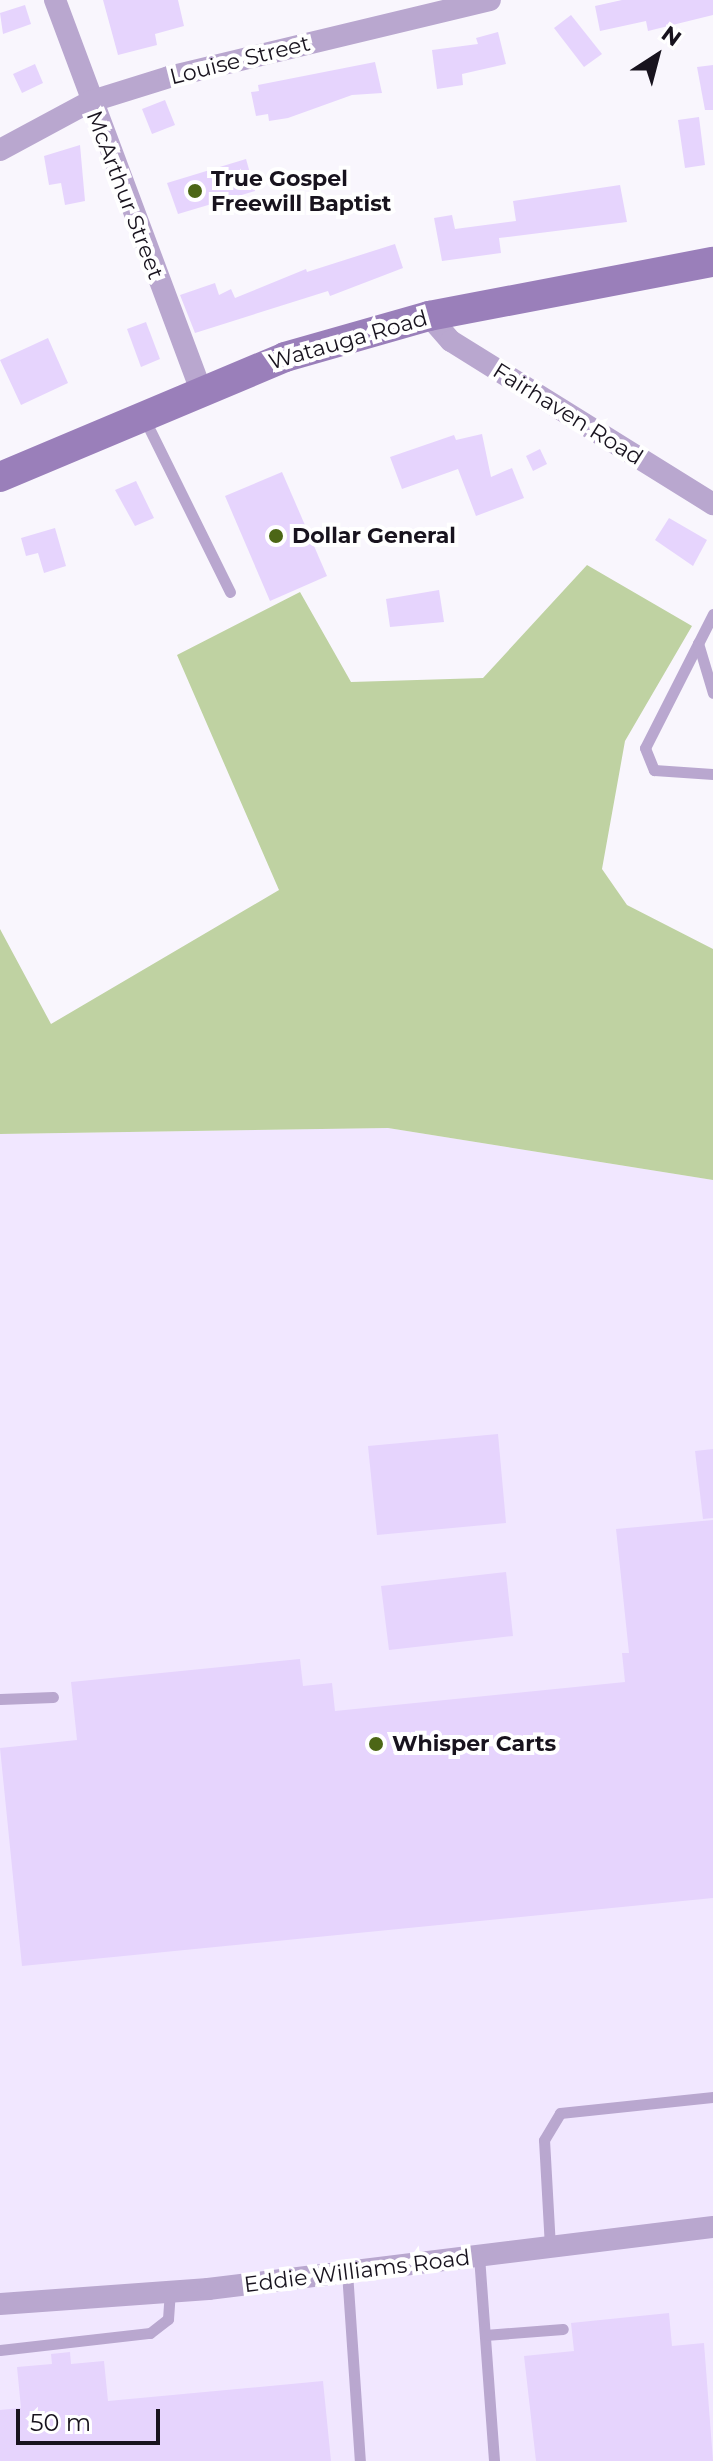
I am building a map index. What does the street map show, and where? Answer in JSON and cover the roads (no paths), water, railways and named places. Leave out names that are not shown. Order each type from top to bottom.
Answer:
[{"type":"main road","name":"Watauga Road","points":[[0,477],[200,388],[285,357],[429,316],[713,262]]},
{"type":"street","name":"McArthur Street","points":[[55,0],[89,102],[200,388]]},
{"type":"street","name":"Louise Street","points":[[0,150],[89,102],[169,77],[490,0]]},
{"type":"street","name":"Fairhaven Road","points":[[429,316],[451,341],[713,504]]},
{"type":"street","name":"Eddie Williams Road","points":[[0,2304],[170,2292],[713,2227]]},
{"type":"lane","points":[[142,414],[230,592]]},
{"type":"lane","points":[[713,614],[650,733],[646,761],[654,770],[713,774]]},
{"type":"lane","points":[[698,643],[713,693]]},
{"type":"lane","points":[[0,1699],[53,1697]]},
{"type":"lane","points":[[550,2247],[544,2140],[560,2113],[713,2097]]},
{"type":"lane","points":[[479,2256],[494,2461]]},
{"type":"lane","points":[[347,2272],[360,2461]]},
{"type":"lane","points":[[0,2350],[150,2333],[168,2319],[170,2292]]},
{"type":"lane","points":[[485,2335],[563,2329]]},
{"type":"place","name":"True Gospel Freewill Baptist","points":[[195,191]]},
{"type":"place","name":"Dollar General","points":[[276,536]]},
{"type":"place","name":"Whisper Carts","points":[[376,1744]]}]
